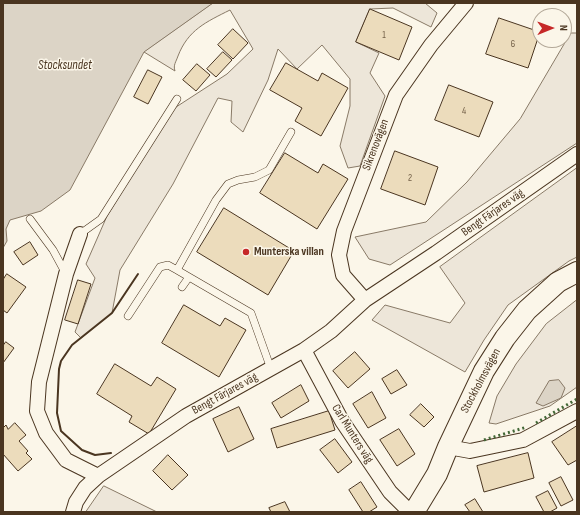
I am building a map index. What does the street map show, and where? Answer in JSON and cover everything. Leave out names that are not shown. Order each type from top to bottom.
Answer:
[{"type":"street","name":"Sikrenovägen","points":[[365,300],[343,275],[339,255],[344,231],[396,95],[431,45],[466,3]]},
{"type":"street","name":"Bengt Färjares väg","points":[[73,512],[76,502],[85,488],[98,476],[186,416],[304,350],[331,331],[365,300],[436,253],[577,154]]},
{"type":"street","points":[[80,234],[66,274],[38,382],[37,411],[46,433],[66,460],[98,476]]},
{"type":"street","name":"Stockholmsvägen","points":[[414,512],[437,474],[448,447],[484,371],[505,338],[527,310],[558,282],[577,272]]},
{"type":"street","name":"Carl Munters väg","points":[[304,350],[342,421],[390,492],[410,512]]},
{"type":"street","points":[[448,447],[470,451],[523,440],[577,411]]},
{"type":"lane","points":[[80,234],[101,219],[177,99]]},
{"type":"lane","points":[[177,270],[216,200],[228,184],[238,180],[255,177],[269,170],[291,132]]},
{"type":"lane","points":[[30,219],[53,250],[66,274]]},
{"type":"lane","points":[[128,316],[160,267],[168,265],[251,313],[271,369]]},
{"type":"lane","points":[[182,287],[189,277]]},
{"type":"shaded area","points":[[213,3],[425,3],[437,13],[431,27],[393,8],[370,9],[356,42],[379,53],[370,73],[385,96],[360,166],[348,168],[340,146],[350,106],[350,79],[322,45],[297,69],[278,49],[268,80],[243,132],[231,122],[232,101],[218,98],[173,184],[120,270],[112,313],[81,338],[75,332],[95,278],[86,264],[107,216],[173,109],[227,74],[253,49],[230,10],[206,23],[193,33],[182,47],[174,67],[175,71],[144,52]]},
{"type":"shaded area","points":[[572,33],[577,33],[577,143],[390,265],[369,259],[355,237],[426,222],[467,182],[520,119],[562,48],[572,48]]},
{"type":"shaded area","points":[[577,168],[577,257],[569,261],[508,305],[484,340],[465,372],[372,320],[385,305],[450,323],[465,303],[440,267]]},
{"type":"shaded area","points":[[577,300],[577,387],[550,406],[496,424],[489,423],[497,396],[516,364],[546,324]]},
{"type":"shaded area","points":[[104,486],[157,512],[86,512]]},
{"type":"water","name":"Stocksundet","points":[[3,3],[213,3],[144,52],[70,190],[41,211],[10,220],[6,229],[7,241],[3,248]]},
{"type":"water","points":[[559,380],[565,388],[561,398],[543,406],[536,403],[549,381]]},
{"type":"building","points":[[370,9],[412,27],[399,60],[356,42]]},
{"type":"building","points":[[499,18],[532,29],[532,48],[535,48],[528,68],[486,54]]},
{"type":"building","points":[[233,29],[248,43],[233,59],[218,45]]},
{"type":"building","points":[[223,52],[232,60],[216,77],[207,69]]},
{"type":"building","points":[[286,63],[318,81],[322,73],[348,88],[321,136],[295,121],[302,108],[270,90]]},
{"type":"building","points":[[197,64],[210,75],[196,91],[183,80]]},
{"type":"building","points":[[148,70],[162,77],[148,104],[134,97]]},
{"type":"building","points":[[449,85],[493,102],[479,137],[435,120]]},
{"type":"building","points":[[395,151],[438,167],[425,205],[381,189]]},
{"type":"building","points":[[285,153],[318,173],[323,164],[348,179],[317,229],[260,193]]},
{"type":"building","name":"Munterska villan","points":[[224,208],[294,251],[268,295],[197,252]]},
{"type":"building","points":[[30,242],[38,255],[23,265],[14,252]]},
{"type":"building","points":[[7,274],[26,287],[7,313],[3,310],[3,280]]},
{"type":"building","points":[[78,280],[91,284],[78,324],[65,320]]},
{"type":"building","points":[[184,305],[220,326],[225,318],[246,330],[219,377],[162,343]]},
{"type":"building","points":[[6,342],[14,348],[3,363],[3,346]]},
{"type":"building","points":[[355,352],[370,369],[348,388],[333,371]]},
{"type":"building","points":[[115,364],[151,386],[157,377],[176,389],[149,434],[129,422],[132,416],[97,394]]},
{"type":"building","points":[[397,370],[407,385],[391,394],[382,379]]},
{"type":"building","points":[[301,385],[309,401],[281,418],[272,403]]},
{"type":"building","points":[[372,392],[386,418],[368,428],[353,404]]},
{"type":"building","points":[[421,404],[434,417],[424,427],[410,415]]},
{"type":"building","points":[[239,407],[254,439],[228,452],[213,419]]},
{"type":"building","points":[[329,411],[335,430],[277,448],[271,429]]},
{"type":"building","points":[[15,423],[26,435],[19,441],[28,451],[26,453],[32,459],[18,471],[3,454],[3,428],[6,425],[8,429]]},
{"type":"building","points":[[577,426],[577,460],[568,465],[552,442]]},
{"type":"building","points":[[399,429],[415,454],[397,466],[380,440]]},
{"type":"building","points":[[335,439],[352,462],[338,473],[320,450]]},
{"type":"building","points":[[528,453],[534,478],[484,492],[477,466]]},
{"type":"building","points":[[168,455],[188,475],[172,490],[153,471]]},
{"type":"building","points":[[561,477],[573,500],[561,506],[549,483]]},
{"type":"building","points":[[361,482],[377,507],[369,512],[363,512],[349,490]]},
{"type":"building","points":[[548,491],[557,508],[550,512],[544,512],[536,497]]},
{"type":"building","points":[[475,499],[483,512],[470,512],[465,505]]},
{"type":"building","points":[[285,502],[290,512],[271,512],[269,508]]},
{"type":"hedge","points":[[536,423],[577,399]]},
{"type":"hedge","points":[[484,440],[527,427]]},
{"type":"wall","points":[[111,453],[95,455],[82,450],[61,431],[57,413],[59,369],[61,361],[72,345],[112,313],[138,274]]},
{"type":"place","name":"Munterska villan","points":[[246,252]]}]
